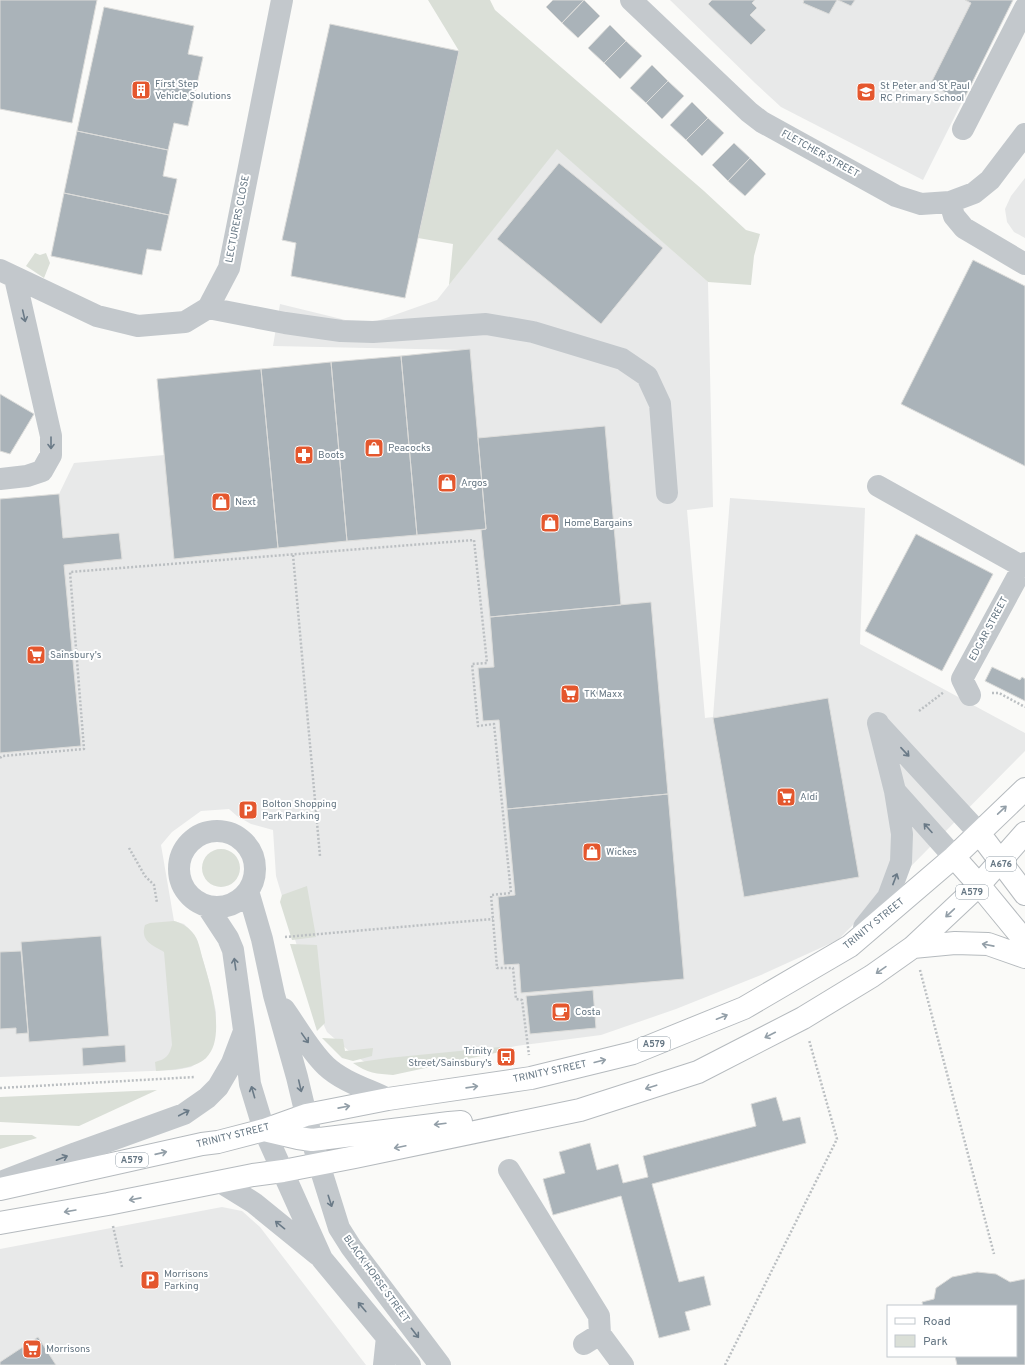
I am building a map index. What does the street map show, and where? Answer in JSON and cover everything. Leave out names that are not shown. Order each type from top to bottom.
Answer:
[{"type":"main road","name":"TRINITY STREET","points":[[0,1189],[202,1144],[218,1142],[264,1130],[306,1115],[388,1099],[531,1078],[633,1053],[744,1008],[850,946],[954,857],[1025,789]]},
{"type":"main road","name":"A676","points":[[979,833],[1025,894]]},
{"type":"main road","name":"A579","points":[[0,1223],[108,1204],[252,1175],[319,1164],[580,1110],[698,1072],[803,1018],[872,976],[913,947],[979,885],[1025,833]]},
{"type":"main road","name":"A676","points":[[954,857],[1025,941]]},
{"type":"main road","points":[[913,947],[955,943],[988,944],[1025,957]]},
{"type":"main road","points":[[264,1130],[312,1140],[449,1123],[521,1122]]},
{"type":"street","name":"LECTURERS CLOSE","points":[[208,308],[229,268],[281,0]]},
{"type":"street","name":"FLETCHER STREET","points":[[631,0],[749,112],[762,122],[896,196],[921,204],[950,202],[974,193],[990,180],[1025,134]]},
{"type":"street","points":[[963,129],[1025,8]]},
{"type":"street","points":[[950,202],[954,216],[964,228],[1024,260]]},
{"type":"street","points":[[8,274],[97,316],[138,326],[185,322],[208,308],[285,323],[341,331],[373,332],[486,324],[533,332],[622,359],[647,376],[660,404],[667,493]]},
{"type":"street","points":[[0,479],[27,476],[42,471],[51,455],[51,436],[8,274]]},
{"type":"street","points":[[878,486],[1024,565]]},
{"type":"street","name":"EDGAR STREET","points":[[966,687],[1024,565]]},
{"type":"street","points":[[850,946],[888,896],[901,862],[902,834],[895,792],[878,723],[979,833]]},
{"type":"street","points":[[895,792],[954,857]]},
{"type":"street","points":[[210,832],[228,833],[240,839],[245,844],[252,856],[255,868],[253,882],[248,891],[240,899],[230,905],[218,907],[207,906],[199,903],[186,891],[181,880],[179,868],[181,859],[184,850],[193,840],[201,835],[210,832]]},
{"type":"street","name":"BLACK HORSE STREET","points":[[248,891],[262,939],[274,995],[297,1077],[312,1140],[339,1228],[351,1247],[436,1364]]},
{"type":"street","points":[[207,906],[228,938],[233,950],[250,1084],[264,1130],[322,1259]]},
{"type":"street","points":[[274,995],[319,1059],[327,1067],[343,1078],[388,1099]]},
{"type":"street","points":[[0,1183],[76,1153],[184,1114],[207,1098],[218,1086],[232,1063],[244,1030]]},
{"type":"street","points":[[509,1170],[599,1316],[592,1339],[623,1365]]},
{"type":"street","points":[[220,1182],[254,1203],[322,1259],[410,1365]]},
{"type":"street","points":[[384,1365],[387,1337]]},
{"type":"path","points":[[0,758],[2,756],[84,749],[70,572],[474,540],[487,663],[472,664],[478,726],[494,724],[511,893],[491,895],[497,968],[513,968],[516,999],[522,1000],[531,1078]]},
{"type":"path","points":[[293,555],[320,856]]},
{"type":"path","points":[[919,711],[966,687],[999,693],[1025,707]]},
{"type":"path","points":[[129,848],[145,876],[154,885],[157,903]]},
{"type":"path","points":[[262,939],[494,918]]},
{"type":"path","points":[[922,980],[994,1254]]},
{"type":"path","points":[[725,1365],[837,1139],[803,1018]]},
{"type":"path","points":[[0,1088],[162,1080],[200,1076]]},
{"type":"path","points":[[108,1204],[122,1267]]},
{"type":"shaded area","name":"St Peter and St Paul RC Primary School","points":[[670,0],[1013,0],[923,180],[781,107]]},
{"type":"shaded area","points":[[557,148],[708,282],[713,507],[687,510],[705,718],[713,717],[730,498],[865,508],[860,644],[1025,733],[1025,751],[838,940],[761,975],[676,1009],[601,1035],[516,1046],[403,1069],[366,1063],[350,1052],[327,1032],[315,1006],[276,876],[273,830],[251,824],[237,816],[229,809],[201,811],[172,832],[161,845],[174,921],[184,924],[197,940],[211,988],[216,1012],[216,1028],[206,1058],[191,1067],[176,1070],[0,1077],[0,499],[59,494],[74,463],[164,455],[157,379],[464,350],[273,346],[280,304],[366,325],[437,300]]},
{"type":"shaded area","points":[[1025,178],[1025,238],[1014,232],[1007,222],[1005,209],[1011,196]]},
{"type":"shaded area","name":"Morrisons Parking","points":[[222,1207],[242,1211],[260,1227],[366,1365],[0,1365],[0,1249]]},
{"type":"green space","points":[[428,0],[490,0],[495,10],[704,191],[746,230],[760,234],[754,256],[751,285],[708,282],[557,149],[449,285],[453,244],[418,238],[459,51]]},
{"type":"green space","points":[[35,253],[40,255],[46,253],[50,263],[44,278],[26,266]]},
{"type":"green space","points":[[217,849],[225,849],[235,854],[239,861],[239,875],[235,882],[225,887],[217,887],[207,882],[205,879],[202,872],[202,864],[207,854],[210,852]]},
{"type":"green space","points":[[307,886],[316,937],[292,940],[280,902],[282,895]]},
{"type":"green space","points":[[174,921],[188,928],[198,942],[213,996],[216,1025],[215,1038],[212,1049],[206,1058],[201,1062],[189,1067],[156,1071],[155,1062],[162,1060],[170,1052],[172,1045],[164,952],[148,942],[144,935],[144,930],[145,925],[150,923]]},
{"type":"green space","points":[[290,944],[317,945],[325,1023],[317,1031]]},
{"type":"green space","points":[[322,1038],[343,1039],[345,1051],[373,1048],[372,1056],[353,1061],[342,1058]]},
{"type":"green space","points":[[500,1047],[500,1052],[393,1075],[372,1072],[353,1063],[388,1058]]},
{"type":"green space","points":[[157,1090],[79,1126],[0,1122],[0,1097]]},
{"type":"green space","points":[[0,1135],[32,1135],[37,1138],[0,1149]]},
{"type":"building","points":[[0,0],[97,0],[72,123],[0,109]]},
{"type":"building","points":[[553,0],[584,0],[562,23],[546,7]]},
{"type":"building","points":[[584,0],[600,16],[578,38],[562,23]]},
{"type":"building","points":[[712,0],[755,0],[752,3],[757,8],[750,15],[766,30],[751,45],[708,4]]},
{"type":"building","points":[[804,0],[837,0],[829,14],[803,3]]},
{"type":"building","points":[[838,0],[855,0],[851,6]]},
{"type":"building","points":[[965,0],[1013,0],[963,101],[930,85],[971,3]]},
{"type":"building","name":"First Step Vehicle Solutions","points":[[104,7],[194,26],[188,54],[203,57],[188,126],[174,123],[168,150],[77,131]]},
{"type":"building","points":[[330,24],[459,51],[405,298],[291,276],[296,243],[282,240]]},
{"type":"building","points":[[610,25],[626,41],[604,63],[588,48]]},
{"type":"building","points":[[626,41],[642,56],[620,79],[604,63]]},
{"type":"building","points":[[652,65],[668,81],[646,103],[630,88]]},
{"type":"building","points":[[668,81],[684,96],[662,119],[646,103]]},
{"type":"building","points":[[692,102],[708,118],[686,140],[670,125]]},
{"type":"building","points":[[708,118],[724,133],[702,156],[686,140]]},
{"type":"building","points":[[77,131],[168,150],[163,176],[177,179],[169,215],[64,193]]},
{"type":"building","points":[[734,143],[750,158],[728,181],[712,165]]},
{"type":"building","points":[[750,158],[766,174],[745,196],[728,181]]},
{"type":"building","points":[[559,163],[663,248],[601,324],[497,239]]},
{"type":"building","points":[[64,193],[169,215],[161,251],[147,249],[142,275],[51,256]]},
{"type":"building","points":[[973,260],[1025,286],[1025,466],[901,404]]},
{"type":"building","name":"Argos","points":[[470,349],[486,529],[417,535],[401,356]]},
{"type":"building","name":"Peacocks","points":[[401,356],[417,535],[347,541],[331,362]]},
{"type":"building","name":"Boots","points":[[331,362],[347,541],[278,548],[261,369]]},
{"type":"building","name":"Next","points":[[261,369],[278,548],[174,559],[157,379]]},
{"type":"building","points":[[0,394],[34,414],[10,454],[0,451]]},
{"type":"building","name":"Home Bargains","points":[[605,426],[621,605],[490,617],[481,530],[486,529],[478,438]]},
{"type":"building","name":"Sainsbury's","points":[[59,494],[63,538],[119,533],[122,559],[64,565],[81,746],[0,753],[0,499]]},
{"type":"building","points":[[916,534],[993,574],[942,671],[865,631]]},
{"type":"building","name":"TK Maxx","points":[[651,602],[668,794],[507,809],[499,720],[483,721],[478,668],[494,667],[490,617]]},
{"type":"building","points":[[992,667],[1020,680],[1022,677],[1025,679],[1025,701],[985,681]]},
{"type":"building","name":"Aldi","points":[[828,698],[859,877],[744,897],[713,718]]},
{"type":"building","name":"Wickes","points":[[668,794],[684,979],[521,993],[519,964],[504,965],[498,897],[515,895],[507,809]]},
{"type":"building","points":[[101,936],[109,1036],[29,1042],[21,942]]},
{"type":"building","points":[[21,951],[28,1033],[16,1034],[16,1028],[0,1029],[0,952]]},
{"type":"building","name":"Costa","points":[[593,990],[596,1028],[530,1034],[526,996]]},
{"type":"building","points":[[125,1045],[126,1062],[83,1066],[82,1048]]},
{"type":"building","points":[[776,1097],[783,1121],[800,1117],[806,1143],[652,1184],[679,1282],[704,1276],[711,1305],[685,1312],[690,1330],[659,1338],[621,1196],[553,1215],[543,1179],[565,1173],[559,1152],[590,1143],[597,1170],[618,1164],[623,1183],[648,1177],[643,1156],[756,1126],[751,1104]]},
{"type":"building","points":[[977,1272],[996,1274],[1010,1282],[1025,1279],[1025,1365],[957,1365],[955,1357],[1017,1357],[1017,1305],[923,1305],[922,1302],[934,1299],[936,1288],[952,1277]]},
{"type":"building","name":"Morrisons","points":[[38,1337],[56,1365],[0,1365],[0,1362]]},
{"type":"place","name":"First Step Vehicle Solutions","points":[[141,90]]},
{"type":"place","name":"St Peter and St Paul RC Primary School","points":[[866,92]]},
{"type":"place","name":"Peacocks","points":[[374,448]]},
{"type":"place","name":"Boots","points":[[304,455]]},
{"type":"place","name":"Argos","points":[[447,483]]},
{"type":"place","name":"Next","points":[[221,502]]},
{"type":"place","name":"Home Bargains","points":[[550,523]]},
{"type":"place","name":"Sainsbury's","points":[[36,655]]},
{"type":"place","name":"TK Maxx","points":[[570,694]]},
{"type":"place","name":"Aldi","points":[[786,797]]},
{"type":"place","name":"Bolton Shopping Park Parking","points":[[248,810]]},
{"type":"place","name":"Wickes","points":[[592,852]]},
{"type":"place","name":"Costa","points":[[561,1012]]},
{"type":"place","name":"Trinity Street/Sainsbury's","points":[[506,1057]]},
{"type":"place","name":"Morrisons Parking","points":[[150,1280]]},
{"type":"place","name":"Morrisons","points":[[32,1349]]}]
